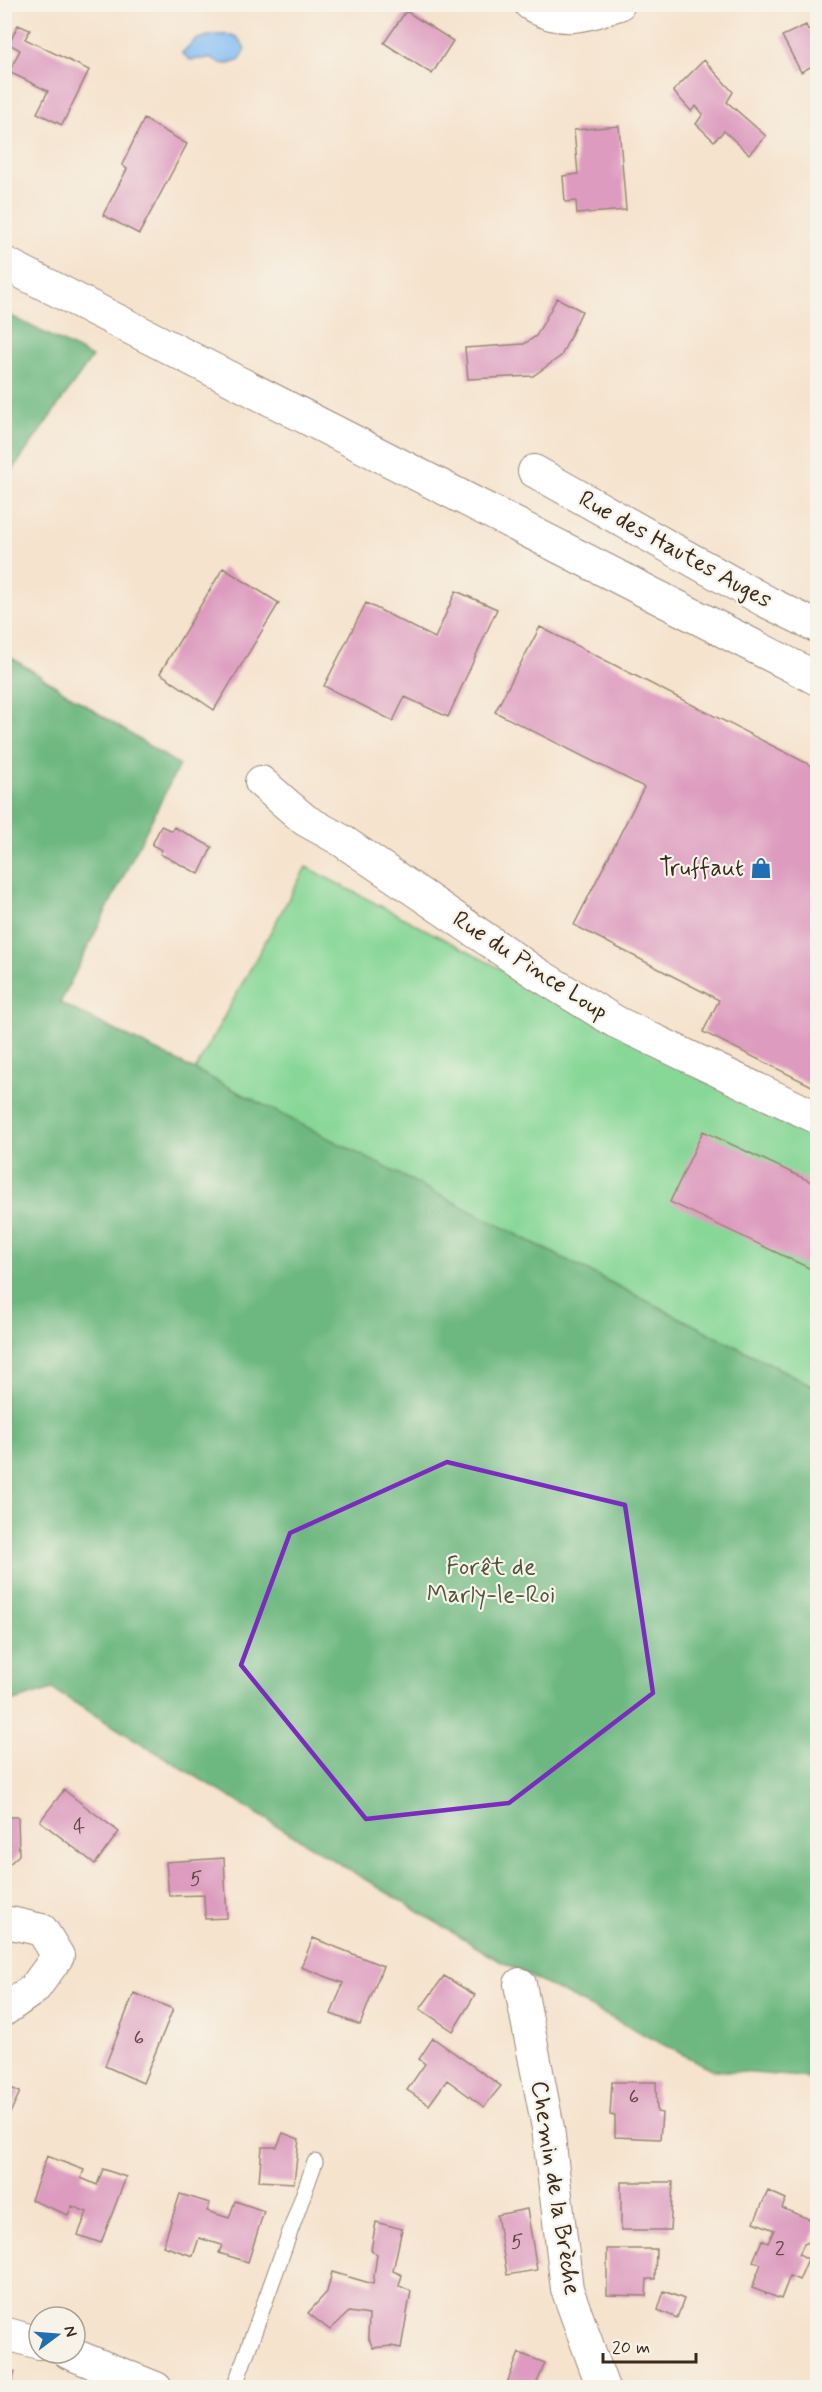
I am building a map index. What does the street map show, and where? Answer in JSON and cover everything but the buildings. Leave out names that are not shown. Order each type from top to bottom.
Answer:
[{"type":"main road","points":[[4,263],[818,680]]},
{"type":"street","points":[[530,4],[558,17],[580,17],[619,4]]},
{"type":"street","name":"Rue des Hautes Auges","points":[[534,471],[767,602],[818,627]]},
{"type":"street","name":"Rue du Pince Loup","points":[[261,782],[305,820],[341,840],[556,985],[616,1022],[818,1118]]},
{"type":"street","points":[[4,1926],[11,1923],[42,1930],[58,1956],[34,1989],[4,2010]]},
{"type":"street","name":"Chemin de la Brèche","points":[[520,1984],[548,2127],[567,2289],[603,2388]]},
{"type":"street","points":[[4,2333],[27,2340]]},
{"type":"street","points":[[87,2360],[156,2388]]},
{"type":"lane","points":[[234,2388],[315,2162]]},
{"type":"highlighted area","points":[[447,1462],[625,1505],[653,1693],[509,1803],[366,1819],[241,1665],[290,1533]]},
{"type":"green space","points":[[5,313],[92,357],[5,481]]},
{"type":"green space","name":"Forêt de Marly-le-Roi","points":[[4,653],[179,765],[60,1003],[817,1388],[817,2081],[803,2077],[713,2070],[498,1960],[52,1689],[5,1704]]},
{"type":"green space","points":[[306,867],[817,1134],[817,1388],[195,1070]]},
{"type":"water","points":[[212,35],[232,35],[239,39],[245,49],[240,60],[225,64],[210,58],[190,60],[182,53],[195,40]]},
{"type":"place","name":"Truffaut","points":[[761,868]]}]
